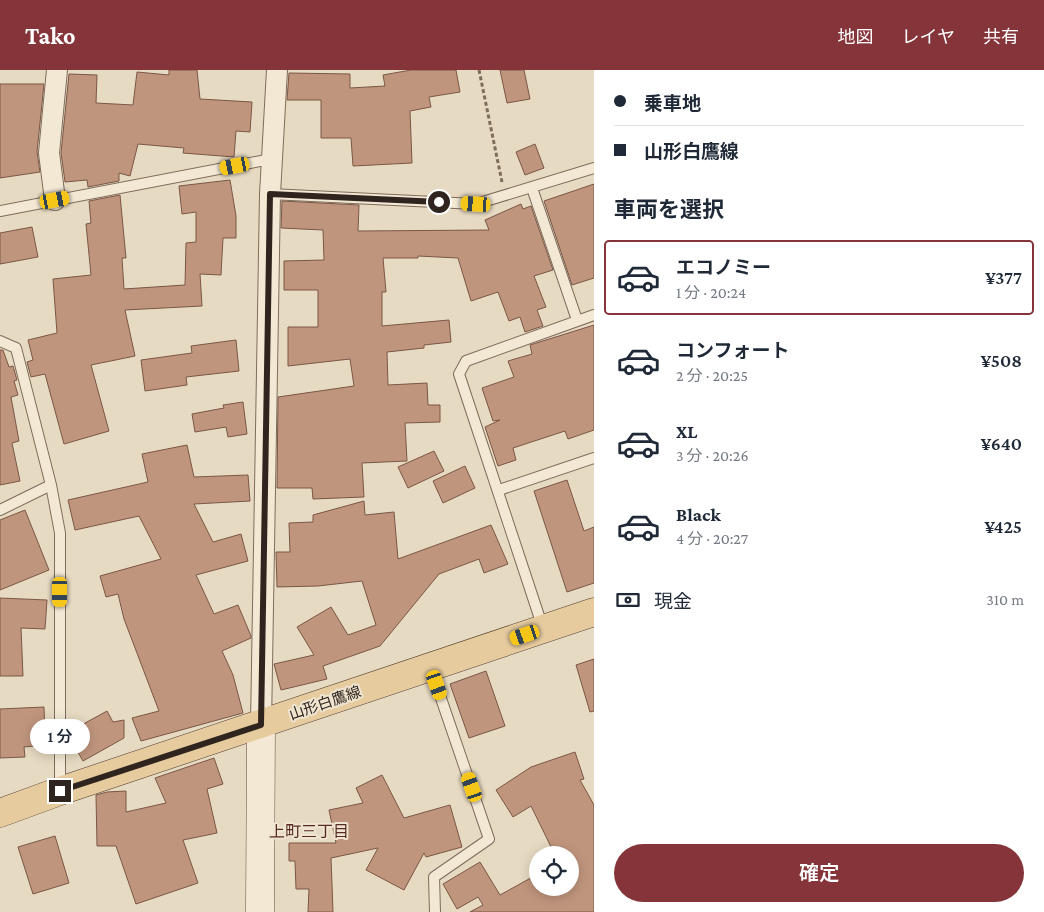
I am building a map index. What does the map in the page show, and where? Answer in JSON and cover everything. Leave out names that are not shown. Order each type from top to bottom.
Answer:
[{"type":"main road","name":"山形白鷹線","points":[[0,814],[60,791],[594,612]]},
{"type":"street","points":[[55,200],[49,153],[57,70]]},
{"type":"street","points":[[260,912],[261,725],[270,194],[278,70]]},
{"type":"lane","points":[[0,211],[271,159]]},
{"type":"lane","points":[[270,194],[476,204],[594,168]]},
{"type":"lane","points":[[532,188],[577,320]]},
{"type":"lane","points":[[544,628],[499,490],[458,374],[466,361],[594,315]]},
{"type":"lane","points":[[0,341],[16,348],[51,485],[60,533],[60,791]]},
{"type":"lane","points":[[499,490],[594,458]]},
{"type":"lane","points":[[0,510],[51,485]]},
{"type":"lane","points":[[431,668],[489,838],[434,877],[435,912]]},
{"type":"path","points":[[479,70],[505,196]]},
{"type":"building","points":[[169,70],[197,70],[200,99],[252,102],[250,132],[236,131],[234,157],[183,153],[184,148],[138,144],[130,176],[119,173],[119,181],[88,187],[87,180],[65,182],[61,153],[69,74],[97,75],[96,103],[133,105],[137,72],[169,75]]},
{"type":"building","points":[[411,70],[456,70],[460,92],[429,97],[431,107],[410,111],[412,163],[353,166],[351,138],[321,138],[321,100],[287,100],[289,73],[350,74],[350,88],[385,86],[383,75]]},
{"type":"building","points":[[500,70],[524,70],[530,99],[507,103]]},
{"type":"building","points":[[0,84],[44,84],[37,152],[40,172],[0,178]]},
{"type":"building","points":[[535,144],[544,168],[525,175],[516,152]]},
{"type":"building","points":[[230,180],[236,216],[236,238],[223,238],[221,275],[200,274],[202,306],[125,310],[135,356],[91,365],[109,431],[64,444],[45,374],[31,377],[27,362],[33,360],[28,340],[57,333],[53,279],[91,275],[86,224],[91,223],[89,201],[120,195],[126,258],[122,258],[124,289],[185,285],[186,243],[196,242],[196,212],[182,214],[179,186]]},
{"type":"building","points":[[594,184],[594,278],[572,285],[544,201]]},
{"type":"building","points":[[282,201],[359,205],[358,231],[489,230],[485,220],[521,204],[523,209],[531,206],[553,270],[534,276],[546,307],[537,310],[543,326],[525,332],[520,317],[509,321],[498,292],[471,301],[458,258],[418,256],[418,258],[383,258],[386,292],[382,292],[382,326],[449,320],[451,342],[424,345],[424,348],[387,352],[388,385],[427,383],[428,405],[440,405],[440,422],[405,423],[407,461],[362,463],[364,497],[313,499],[312,488],[277,488],[278,397],[354,386],[350,359],[288,366],[288,327],[318,327],[318,290],[284,290],[284,261],[324,260],[323,230],[281,228]]},
{"type":"building","points":[[32,227],[38,257],[0,264],[0,233]]},
{"type":"building","points":[[594,325],[594,430],[568,439],[565,431],[513,448],[516,460],[498,466],[485,427],[500,420],[493,421],[482,388],[514,377],[508,361],[532,354],[530,345]]},
{"type":"building","points":[[236,340],[239,371],[186,377],[187,385],[145,391],[141,360],[192,353],[191,346]]},
{"type":"building","points":[[0,350],[3,350],[9,367],[13,366],[17,380],[14,381],[18,395],[11,397],[19,441],[12,443],[20,481],[0,485]]},
{"type":"building","points":[[243,402],[247,434],[228,437],[226,427],[195,432],[192,414],[224,408],[223,405]]},
{"type":"building","points":[[187,445],[194,477],[248,475],[250,501],[194,504],[213,542],[241,534],[248,561],[196,575],[214,614],[238,605],[251,636],[251,638],[222,651],[233,675],[243,713],[141,741],[132,718],[159,711],[124,619],[118,594],[106,597],[100,576],[161,559],[139,516],[75,530],[68,500],[148,482],[142,454]]},
{"type":"building","points":[[434,451],[444,471],[408,488],[398,467]]},
{"type":"building","points":[[465,466],[475,488],[443,503],[433,481]]},
{"type":"building","points":[[567,480],[584,531],[594,527],[594,583],[567,592],[534,491]]},
{"type":"building","points":[[364,501],[365,515],[394,512],[398,559],[491,525],[508,564],[484,573],[479,559],[439,574],[380,646],[323,666],[327,679],[281,690],[274,664],[314,655],[297,627],[331,607],[348,635],[376,625],[362,581],[318,586],[277,587],[276,552],[290,552],[289,523],[313,522],[313,515]]},
{"type":"building","points":[[25,510],[49,570],[0,590],[0,520]]},
{"type":"building","points":[[0,598],[47,600],[45,629],[21,628],[23,676],[0,676]]},
{"type":"building","points":[[594,659],[594,711],[590,712],[576,665]]},
{"type":"building","points":[[486,671],[505,726],[469,738],[450,684]]},
{"type":"building","points":[[44,707],[45,738],[34,738],[35,746],[24,747],[25,757],[0,758],[0,709]]},
{"type":"building","points":[[107,711],[113,722],[124,720],[124,738],[83,761],[67,733]]},
{"type":"building","points":[[575,752],[584,779],[580,780],[594,805],[594,912],[470,912],[483,905],[478,897],[457,909],[443,884],[480,862],[500,895],[529,879],[529,896],[579,896],[579,846],[551,846],[531,806],[513,817],[496,790],[531,767]]},
{"type":"building","points":[[214,758],[223,784],[207,789],[217,833],[183,840],[198,883],[136,904],[116,846],[97,846],[96,795],[107,792],[126,791],[126,812],[166,803],[155,778]]},
{"type":"building","points":[[382,775],[404,818],[450,805],[462,847],[426,857],[424,853],[404,890],[366,870],[378,848],[331,858],[333,912],[308,912],[309,889],[296,889],[295,861],[289,861],[289,843],[336,843],[329,810],[363,803],[356,788]]},
{"type":"building","points":[[55,836],[69,883],[33,894],[18,847]]},
{"type":"district","name":"上町三丁目","points":[[309,831]]},
{"type":"route","points":[[60,791],[261,725],[270,194],[439,202]]}]
